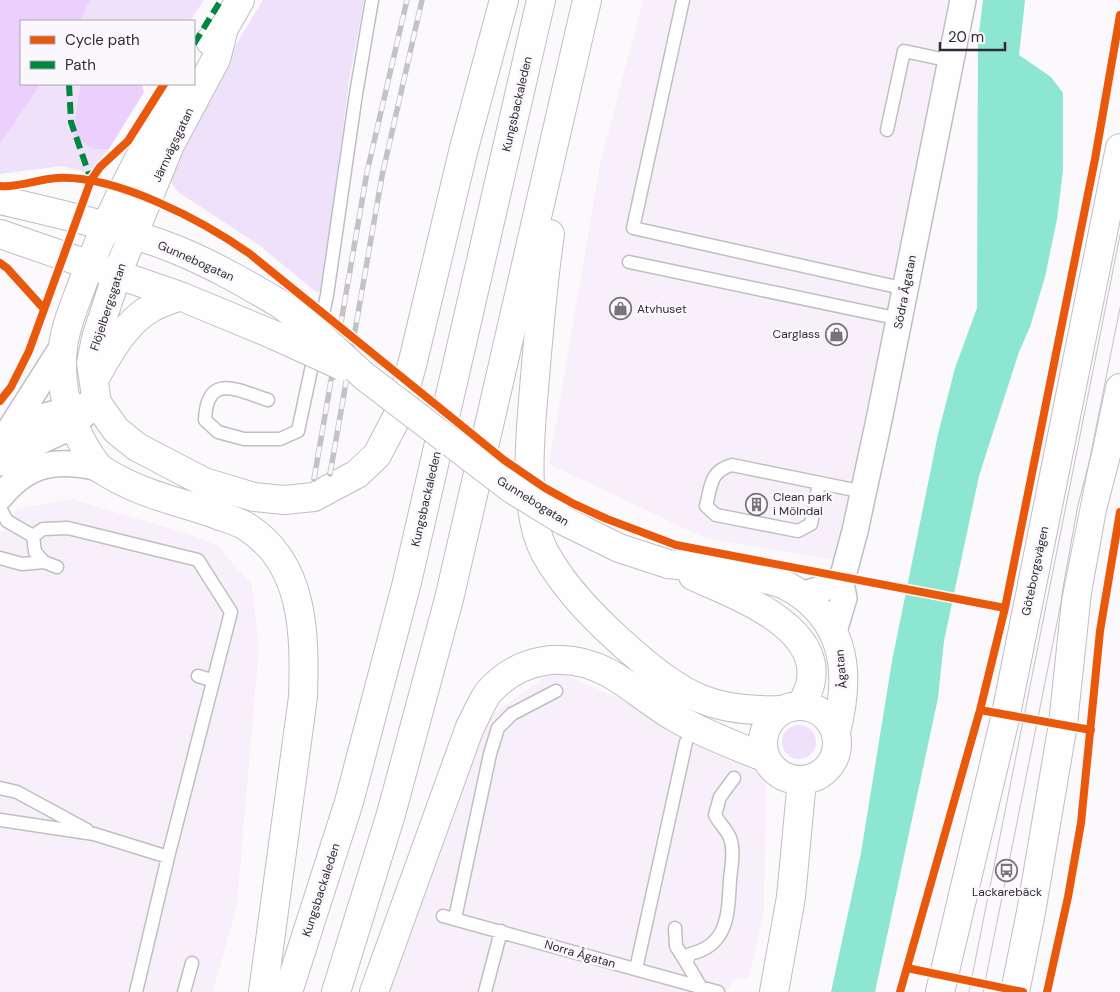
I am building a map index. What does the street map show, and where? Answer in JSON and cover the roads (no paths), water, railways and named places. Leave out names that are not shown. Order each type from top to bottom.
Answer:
[{"type":"main road","name":"Järnvägsgatan","points":[[132,234],[170,146],[216,58],[224,28],[240,0]]},
{"type":"main road","points":[[95,392],[116,430],[137,447],[204,482],[254,497],[284,500],[314,497],[357,474],[377,455],[399,413],[464,148],[504,0]]},
{"type":"main road","name":"Kungsbackaleden","points":[[288,992],[349,802],[407,582],[541,0]]},
{"type":"main road","points":[[336,992],[391,814],[449,599],[587,0]]},
{"type":"main road","name":"Järnvägsgatan","points":[[195,60],[200,51],[224,28]]},
{"type":"main road","points":[[577,40],[542,292],[531,426],[530,470],[535,524],[544,552],[568,587],[596,618],[657,674],[684,692],[713,705],[756,712],[812,707],[823,713],[831,721],[836,732]]},
{"type":"main road","name":"Järnvägsgatan","points":[[105,225],[129,174],[180,85]]},
{"type":"main road","name":"Göteborgsvägen","points":[[940,992],[1006,714],[1120,148]]},
{"type":"main road","name":"Gunnebogatan","points":[[0,200],[105,225],[177,250],[229,274],[282,304],[318,333],[364,376],[466,456],[512,489],[564,521],[619,548],[710,576],[782,621],[800,640],[810,661],[811,683],[792,708]]},
{"type":"main road","name":"Flöjelbergsgatan","points":[[105,225],[63,346],[63,384],[71,417],[82,446],[100,468],[122,483],[141,492],[245,526],[267,542],[284,564],[296,591],[304,657],[303,697],[263,992]]},
{"type":"main road","name":"Gunnebogatan","points":[[0,234],[180,296],[274,335],[364,376]]},
{"type":"main road","name":"Flöjelbergsgatan","points":[[95,392],[91,363],[96,338],[132,234]]},
{"type":"main road","name":"Flöjelbergsgatan","points":[[95,392],[110,353],[132,323],[150,309],[180,296]]},
{"type":"main road","points":[[1015,992],[1031,912],[1063,724],[1077,592],[1092,509],[1120,388]]},
{"type":"main road","name":"Ågatan","points":[[710,576],[779,583],[801,595],[820,611],[834,631],[841,650],[844,675],[843,705],[836,732],[837,753],[830,767],[817,776],[802,780]]},
{"type":"main road","points":[[374,992],[470,727],[487,695],[504,677],[525,665],[546,659],[587,663],[610,674],[677,718],[766,758],[781,775],[802,780],[791,897],[774,992]]},
{"type":"main road","points":[[766,758],[763,748],[765,731],[773,717],[792,708]]},
{"type":"street","name":"Södra Ågatan","points":[[834,631],[844,598],[841,583],[864,492],[963,0]]},
{"type":"street","name":"Flöjelbergsgatan","points":[[5,435],[63,346]]},
{"type":"street","name":"Flöjelbergsgatan","points":[[0,464],[71,417],[95,392]]},
{"type":"street","name":"Flöjelbergsgatan","points":[[5,435],[37,418],[71,417]]},
{"type":"street","points":[[0,497],[9,485],[40,467],[55,462],[74,463],[100,468]]},
{"type":"street","points":[[801,595],[841,583]]},
{"type":"lane","points":[[268,400],[227,387],[213,392],[206,402],[205,420],[218,432],[244,439],[280,439],[298,431],[327,295],[356,94],[372,0]]},
{"type":"lane","points":[[683,0],[633,228],[906,289]]},
{"type":"lane","points":[[887,130],[904,51],[952,61]]},
{"type":"lane","points":[[630,262],[900,319]]},
{"type":"lane","points":[[819,483],[811,524],[798,531],[716,515],[706,506],[714,475],[721,468],[732,465],[864,492]]},
{"type":"lane","points":[[0,508],[7,521],[33,536],[36,552],[44,562]]},
{"type":"lane","points":[[33,536],[43,529],[68,528],[198,560],[231,612],[212,680],[136,992]]},
{"type":"lane","points":[[0,558],[22,564],[44,562],[57,567]]},
{"type":"lane","points":[[198,676],[212,680]]},
{"type":"lane","name":"Norra Ågatan","points":[[556,692],[512,714],[498,728],[449,917],[718,992]]},
{"type":"lane","points":[[636,970],[686,742]]},
{"type":"lane","points":[[686,962],[690,954],[701,952],[711,946],[719,936],[726,921],[733,853],[730,837],[715,815],[720,797],[734,778]]},
{"type":"lane","points":[[0,788],[16,792],[94,834]]},
{"type":"lane","points":[[30,825],[39,814],[39,804]]},
{"type":"lane","points":[[0,820],[94,834],[168,857]]},
{"type":"lane","points":[[675,928],[676,946],[700,986]]},
{"type":"lane","points":[[485,992],[501,931]]},
{"type":"lane","points":[[184,992],[192,963]]},
{"type":"tram line","points":[[969,992],[1120,235]]},
{"type":"tram line","points":[[983,992],[1120,308]]},
{"type":"railway","points":[[314,479],[367,172],[407,0]]},
{"type":"railway","points":[[330,474],[382,176],[422,0]]},
{"type":"place","name":"Atvhuset","points":[[621,309]]},
{"type":"place","name":"Carglass","points":[[836,334]]},
{"type":"place","name":"Clean park i Mölndal","points":[[757,504]]},
{"type":"place","name":"Lackarebäck","points":[[1007,871]]}]
